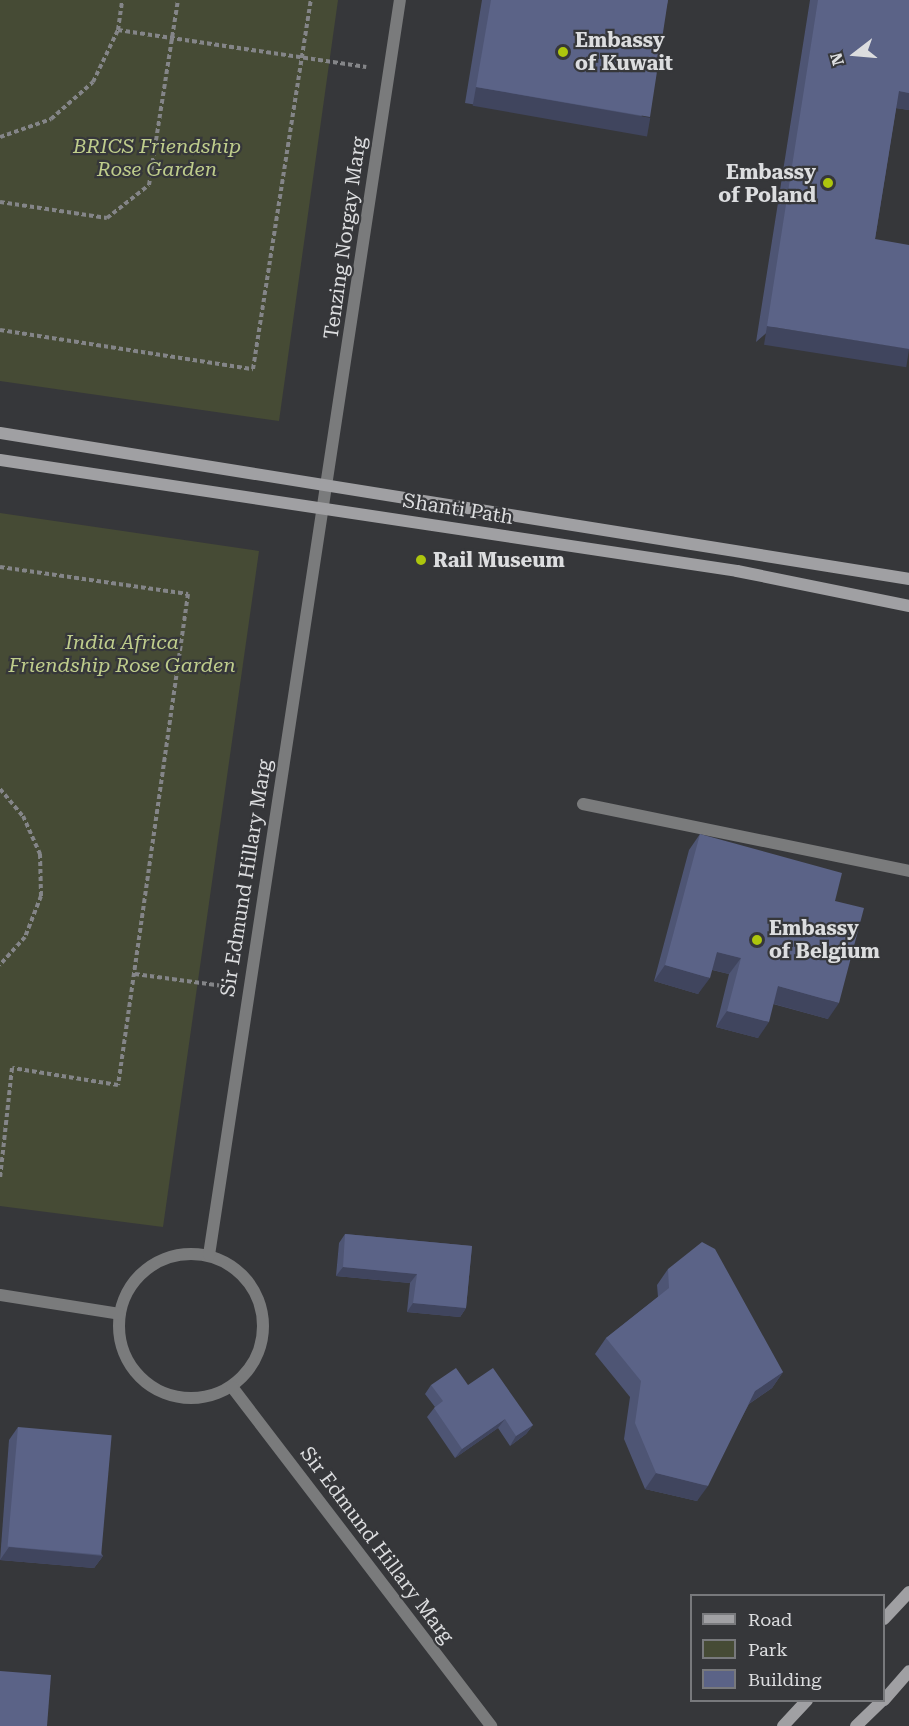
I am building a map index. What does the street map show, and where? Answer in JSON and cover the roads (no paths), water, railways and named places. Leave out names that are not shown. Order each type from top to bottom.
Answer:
[{"type":"main road","name":"Shanti Path","points":[[0,433],[328,483],[909,579]]},
{"type":"main road","name":"Shanti Path","points":[[0,460],[737,571],[909,606]]},
{"type":"main road","points":[[885,1618],[909,1592]]},
{"type":"main road","points":[[885,1698],[909,1671]]},
{"type":"main road","points":[[783,1726],[806,1702]]},
{"type":"main road","points":[[856,1726],[881,1702]]},
{"type":"street","name":"Tenzing Norgay Marg","points":[[324,508],[400,0]]},
{"type":"street","name":"Sir Edmund Hillary Marg","points":[[209,1255],[248,989],[324,508]]},
{"type":"street","points":[[583,804],[909,871]]},
{"type":"street","points":[[209,1255],[248,1281],[264,1326],[257,1356],[232,1388],[210,1397],[162,1393],[128,1361],[120,1314],[127,1291],[162,1259],[209,1255]]},
{"type":"street","points":[[0,1295],[120,1314]]},
{"type":"street","name":"Sir Edmund Hillary Marg","points":[[232,1388],[491,1726]]},
{"type":"place","name":"Embassy of Kuwait","points":[[563,52]]},
{"type":"place","name":"Embassy of Poland","points":[[828,183]]},
{"type":"place","name":"Rail Museum","points":[[421,560]]},
{"type":"place","name":"Embassy of Belgium","points":[[757,940]]},
{"type":"park label","name":"BRICS Friendship Rose Garden","points":[[157,158]]},
{"type":"park label","name":"India Africa Friendship Rose Garden","points":[[122,654]]}]
